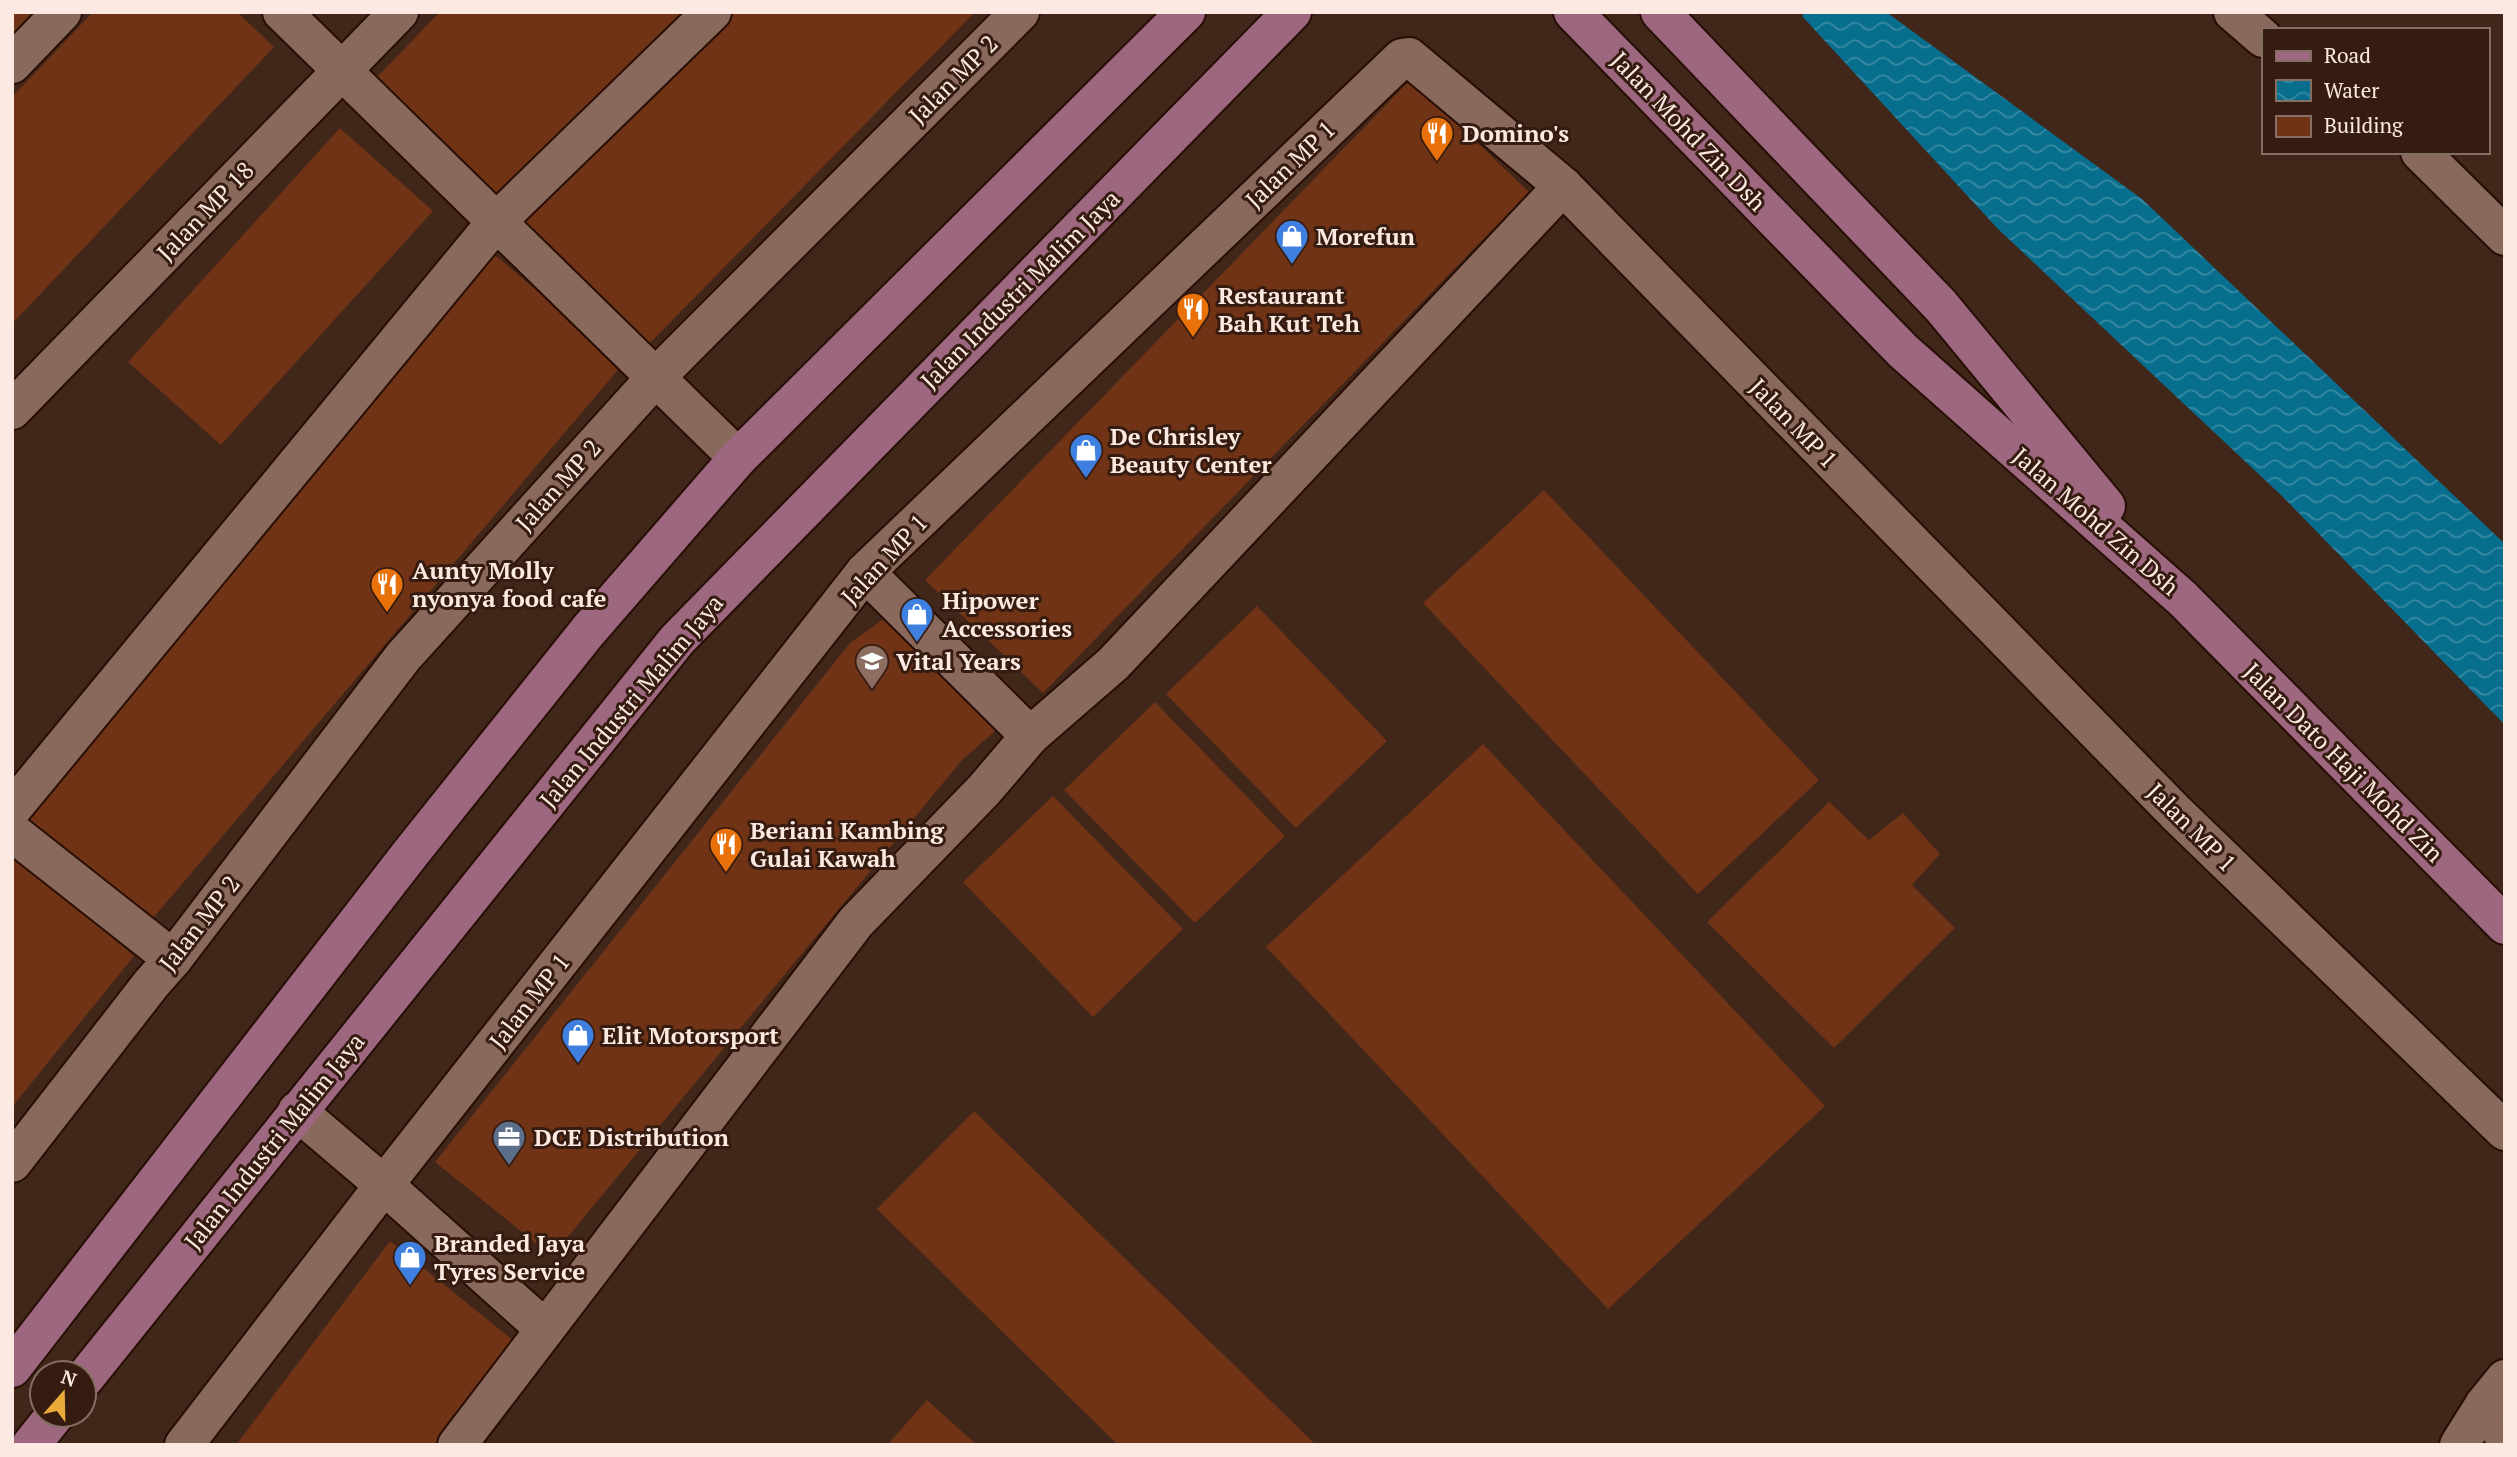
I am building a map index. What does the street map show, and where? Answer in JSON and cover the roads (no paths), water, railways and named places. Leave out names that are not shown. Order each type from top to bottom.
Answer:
[{"type":"main road","points":[[12,1368],[410,854],[587,631],[738,458],[1186,12]]},
{"type":"main road","points":[[1550,12],[1584,23]]},
{"type":"main road","name":"Jalan Mohd Zin Dsh","points":[[1660,12],[1941,306],[2183,599]]},
{"type":"main road","name":"Jalan Industri Malim Jaya","points":[[98,1361],[677,639],[1292,14]]},
{"type":"main road","name":"Jalan Mohd Zin Dsh","points":[[1584,23],[1903,351],[2183,599]]},
{"type":"main road","name":"Jalan Dato Haji Mohd Zin","points":[[2183,599],[2505,925]]},
{"type":"main road","points":[[31,1445],[44,1429]]},
{"type":"street","points":[[12,64],[62,12]]},
{"type":"street","points":[[282,12],[738,458]]},
{"type":"street","name":"Jalan MP 18","points":[[12,410],[399,12]]},
{"type":"street","points":[[12,809],[496,222],[712,12]]},
{"type":"street","name":"Jalan MP 2","points":[[12,1163],[173,959],[403,657],[656,377],[1020,12]]},
{"type":"street","points":[[2233,12],[2262,37]]},
{"type":"street","name":"Jalan MP 1","points":[[184,1445],[384,1185],[865,572],[1402,58],[1409,57],[1563,187],[2176,813],[2505,1131]]},
{"type":"street","points":[[2422,154],[2505,236]]},
{"type":"street","points":[[457,1445],[856,922],[984,790],[1030,736],[1113,664],[1563,187]]},
{"type":"street","points":[[865,572],[1030,736]]},
{"type":"street","points":[[12,832],[173,959]]},
{"type":"street","points":[[297,1111],[545,1329]]},
{"type":"street","points":[[2495,1392],[2505,1437]]},
{"type":"street","points":[[2459,1445],[2495,1392]]},
{"type":"water","points":[[1806,12],[1886,12],[2142,199],[2505,544],[2505,725],[2283,497],[1997,228],[1802,16]]},
{"type":"place","name":"Domino's","points":[[1437,163]]},
{"type":"place","name":"Morefun","points":[[1292,266]]},
{"type":"place","name":"Restaurant Bah Kut Teh","points":[[1193,339]]},
{"type":"place","name":"De Chrisley Beauty Center","points":[[1086,480]]},
{"type":"place","name":"Aunty Molly nyonya food cafe","points":[[387,614]]},
{"type":"place","name":"Hipower Accessories","points":[[917,644]]},
{"type":"place","name":"Vital Years","points":[[872,691]]},
{"type":"place","name":"Beriani Kambing Gulai Kawah","points":[[726,874]]},
{"type":"place","name":"Elit Motorsport","points":[[578,1065]]},
{"type":"place","name":"DCE Distribution","points":[[509,1167]]},
{"type":"place","name":"Branded Jaya Tyres Service","points":[[410,1287]]}]
